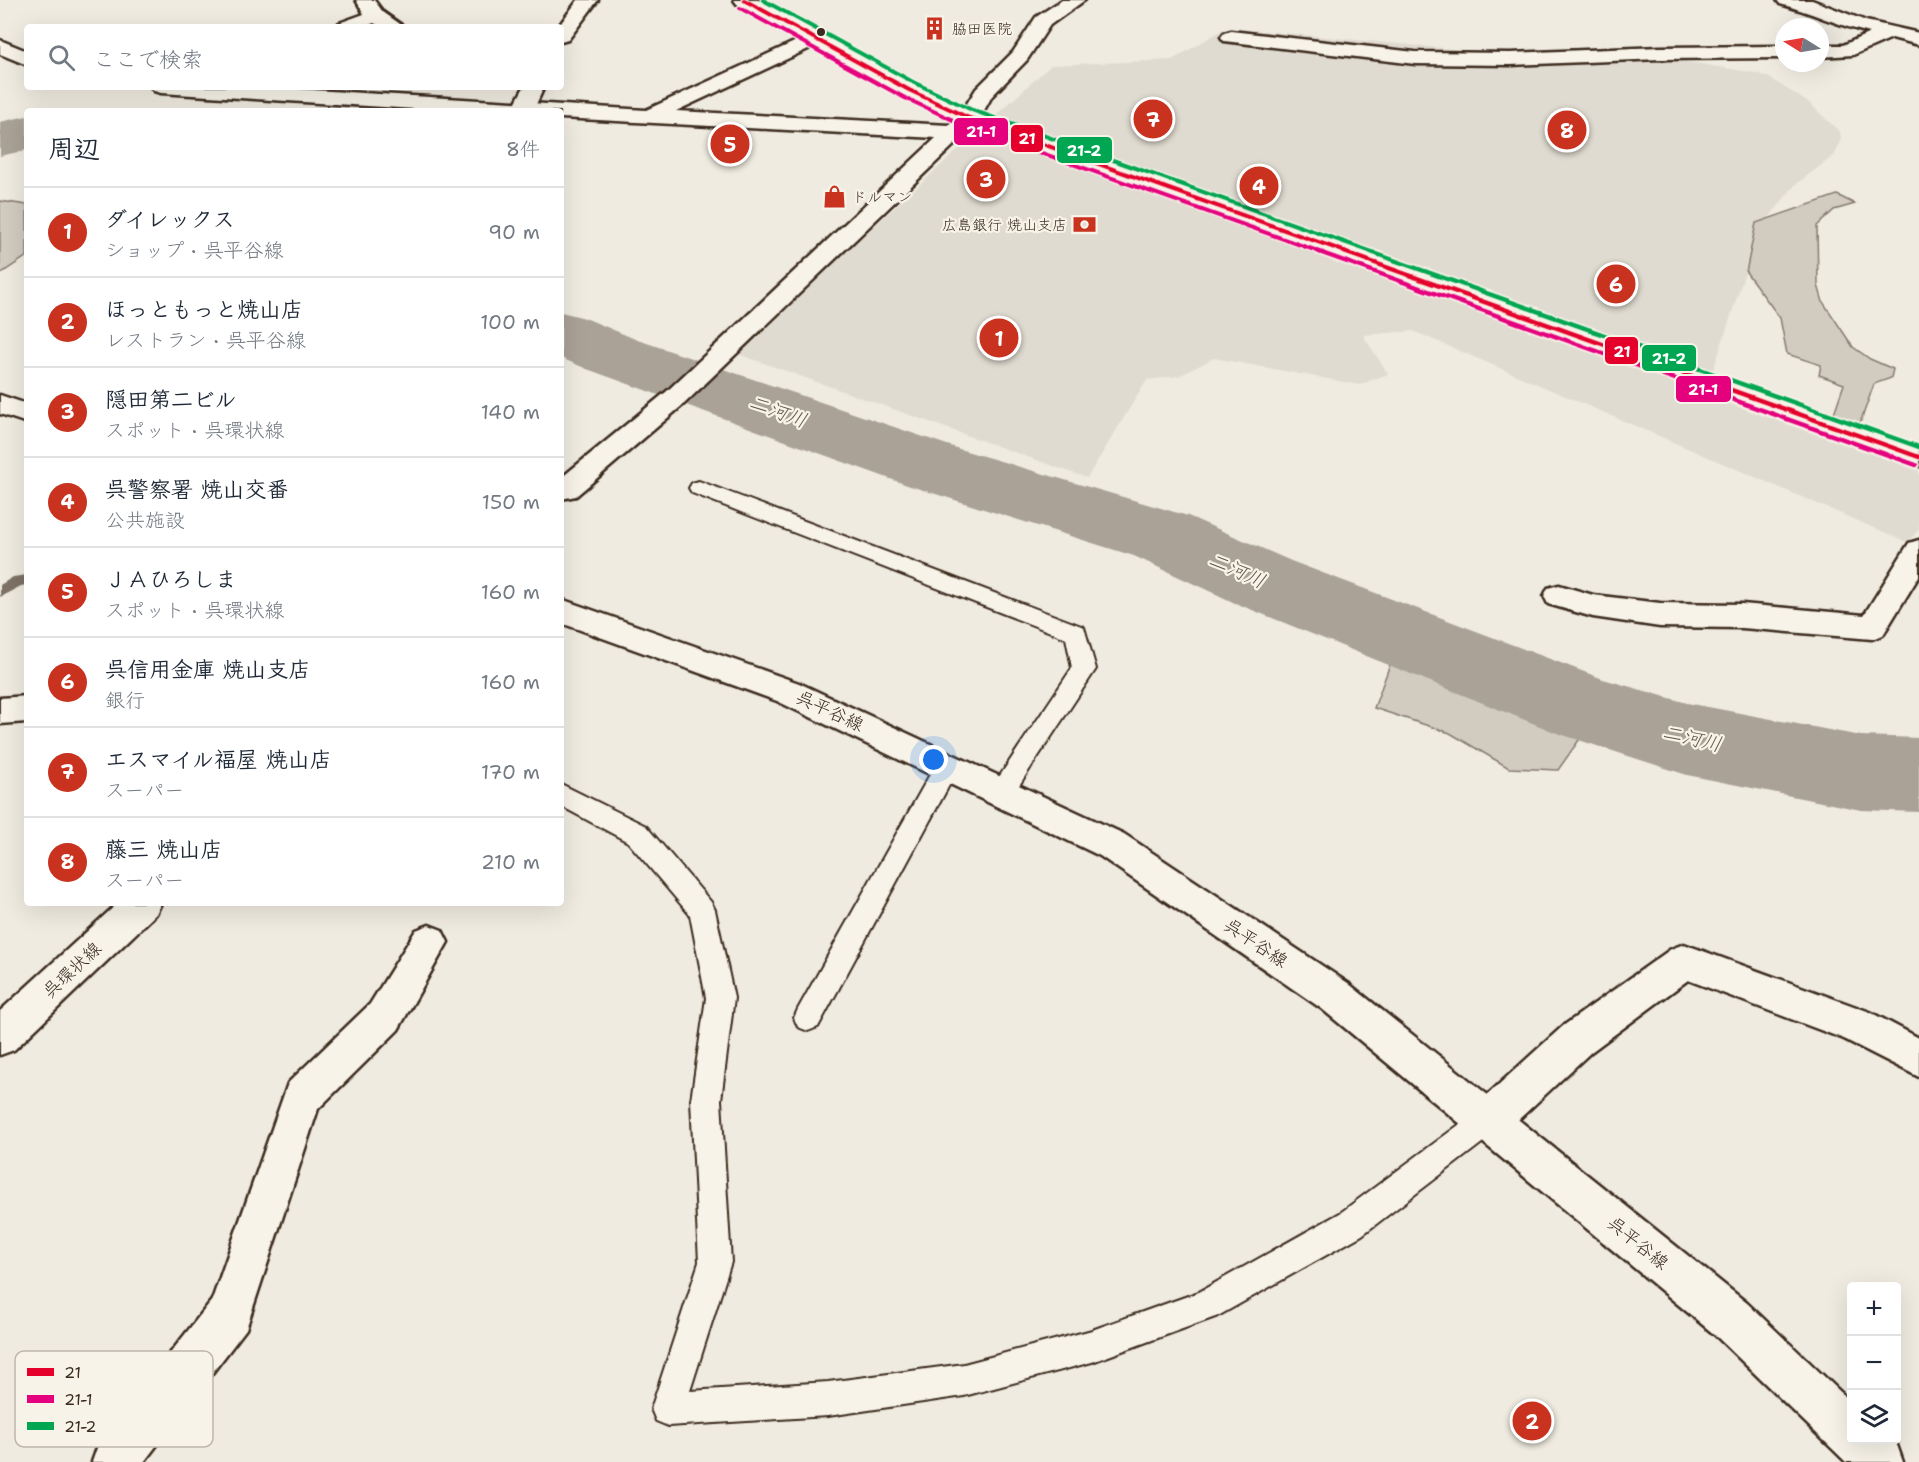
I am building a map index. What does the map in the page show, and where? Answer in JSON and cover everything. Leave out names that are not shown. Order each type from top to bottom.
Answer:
[{"type":"street","points":[[564,32],[588,0]]},
{"type":"street","points":[[744,0],[909,90],[962,125],[1919,457]]},
{"type":"street","points":[[564,489],[675,398],[962,125],[983,93],[1020,56],[1043,21],[1075,0]]},
{"type":"street","points":[[1787,0],[1809,5],[1860,25],[1919,39]]},
{"type":"street","points":[[350,24],[370,9],[390,24]]},
{"type":"street","points":[[1829,51],[1846,51],[1890,32]]},
{"type":"street","points":[[1231,37],[1414,58],[1511,59],[1661,53],[1775,52]]},
{"type":"street","points":[[650,116],[814,39]]},
{"type":"street","points":[[0,46],[24,58]]},
{"type":"street","points":[[237,90],[494,108]]},
{"type":"street","points":[[523,108],[532,90]]},
{"type":"street","points":[[564,112],[962,125]]},
{"type":"street","points":[[0,404],[24,413]]},
{"type":"street","points":[[1559,596],[1593,606],[1660,615],[1742,616],[1872,627],[1919,551]]},
{"type":"street","name":"呉平谷線","points":[[564,612],[788,692],[1112,845],[1335,996],[1731,1319],[1847,1431]]},
{"type":"street","points":[[0,711],[24,708]]},
{"type":"street","name":"呉環状線","points":[[0,1037],[140,906]]},
{"type":"street","points":[[201,1351],[230,1313],[302,1097],[384,1017],[429,942]]},
{"type":"street","points":[[1489,1120],[1578,1039],[1683,961],[1856,1025],[1919,1058]]},
{"type":"street","points":[[1860,1444],[1880,1462]]},
{"type":"street","points":[[115,1462],[127,1447]]},
{"type":"lane","points":[[699,488],[1076,633],[1084,669],[1001,792]]},
{"type":"lane","points":[[808,1018],[947,767]]},
{"type":"lane","points":[[564,796],[637,834],[702,910],[720,998],[706,1100],[715,1262],[668,1409],[828,1399],[964,1380],[1092,1346],[1207,1305],[1342,1229],[1489,1120]]},
{"type":"shaded area","points":[[1242,29],[1485,52],[1607,49],[1756,73],[1768,77],[1809,103],[1840,132],[1841,138],[1835,155],[1795,185],[1759,230],[1705,395],[1919,471],[1919,530],[1907,542],[1413,331],[1363,335],[1388,374],[1359,385],[1214,358],[1179,376],[1147,380],[1087,478],[735,353],[1051,65],[1172,60],[1222,30]]},
{"type":"shaded area","points":[[1837,195],[1855,204],[1834,210],[1817,226],[1818,285],[1823,302],[1853,347],[1870,359],[1893,369],[1891,378],[1874,384],[1857,432],[1831,422],[1844,384],[1819,375],[1821,365],[1787,354],[1780,318],[1746,272],[1756,223]]},
{"type":"shaded area","points":[[0,201],[24,205],[24,258],[0,274]]},
{"type":"shaded area","points":[[1396,648],[1593,720],[1558,770],[1509,768],[1450,733],[1374,708]]},
{"type":"waterway","name":"二河川","points":[[0,139],[24,134]]},
{"type":"waterway","name":"二河川","points":[[564,334],[611,354],[933,467],[1161,536],[1263,582],[1587,709],[1687,739],[1861,773],[1919,775]]},
{"type":"waterway","points":[[0,592],[18,581],[24,580]]},
{"type":"transit line","name":"21","points":[[744,0],[909,90],[969,118],[1919,457]]},
{"type":"transit line","name":"21-2","points":[[763,0],[913,82],[972,110],[1919,447]]},
{"type":"transit line","name":"21-1","points":[[740,8],[905,98],[966,126],[1916,465]]},
{"type":"place","name":"脇田医院","points":[[934,29]]},
{"type":"place","name":"エスマイル福屋 焼山店","points":[[1153,119]]},
{"type":"place","name":"藤三 焼山店","points":[[1567,130]]},
{"type":"place","name":"ＪＡひろしま","points":[[730,144]]},
{"type":"place","name":"隠田第二ビル","points":[[986,179]]},
{"type":"place","name":"呉警察署 焼山交番","points":[[1259,186]]},
{"type":"place","name":"ドルマン","points":[[834,197]]},
{"type":"place","name":"広島銀行 焼山支店","points":[[1085,225]]},
{"type":"place","name":"呉信用金庫 焼山支店","points":[[1616,284]]},
{"type":"place","name":"ダイレックス","points":[[999,338]]},
{"type":"place","name":"ほっともっと焼山店","points":[[1532,1421]]}]
